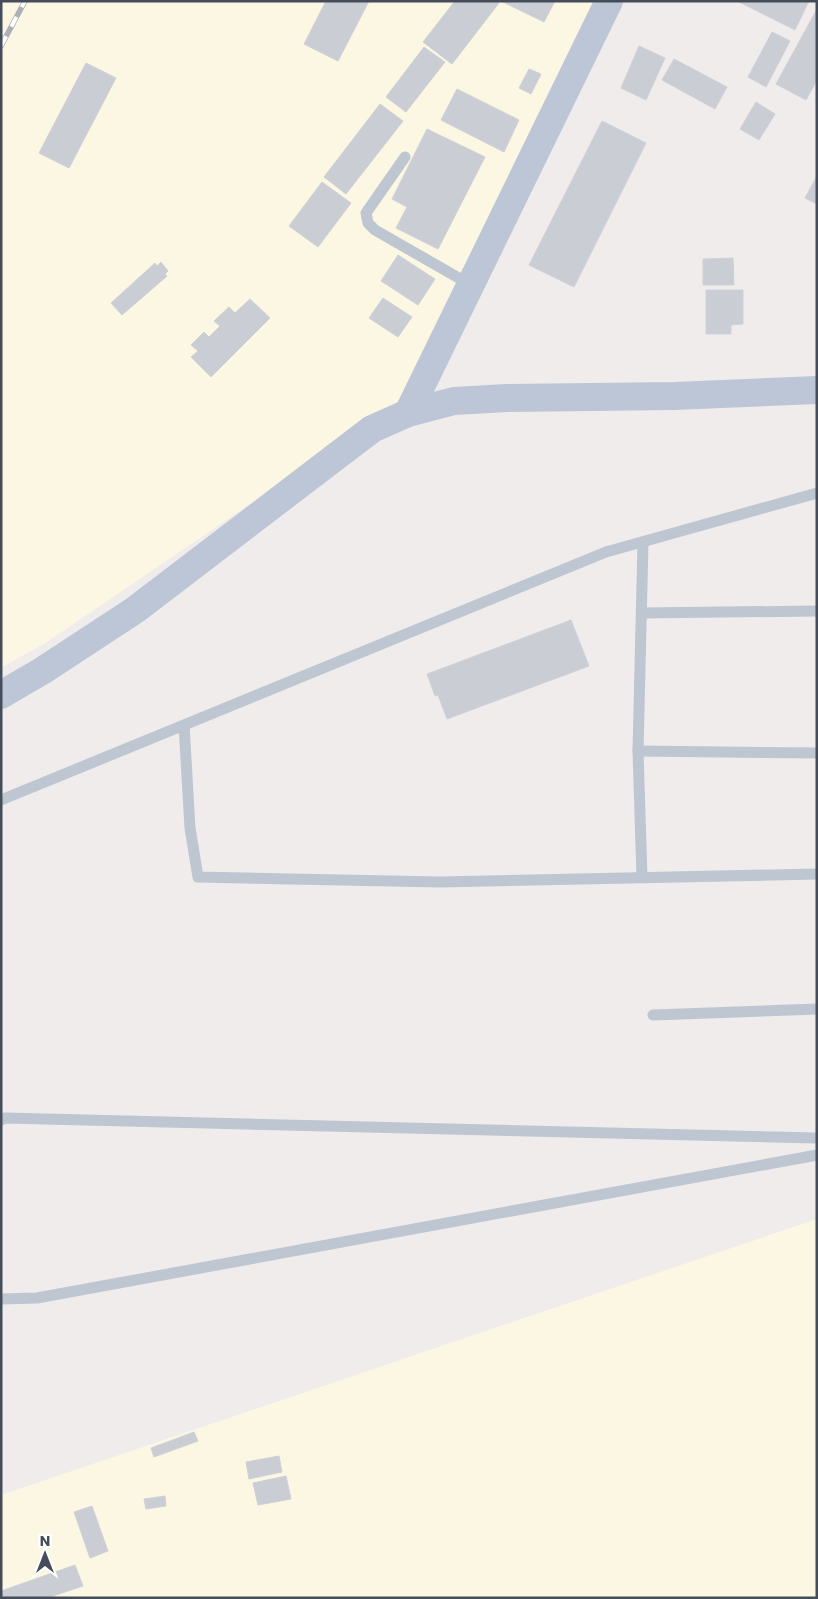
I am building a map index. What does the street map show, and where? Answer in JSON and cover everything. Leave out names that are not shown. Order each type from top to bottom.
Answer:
[{"type":"main road","points":[[408,413],[609,1]]},
{"type":"main road","points":[[1,695],[42,672],[135,610],[372,429],[408,413],[462,400],[674,396],[817,390]]},
{"type":"lane","points":[[404,156],[366,212],[368,223],[375,230],[471,285]]},
{"type":"lane","points":[[1,800],[606,552],[817,493]]},
{"type":"lane","points":[[642,877],[638,751],[643,542]]},
{"type":"lane","points":[[642,613],[817,611]]},
{"type":"lane","points":[[184,725],[190,828],[198,877],[440,882],[817,874]]},
{"type":"lane","points":[[638,751],[817,753]]},
{"type":"lane","points":[[653,1015],[817,1009]]},
{"type":"lane","points":[[1,1120],[5,1118],[817,1138]]},
{"type":"lane","points":[[1,1299],[38,1298],[817,1155]]},
{"type":"shaded area","points":[[1,1],[595,1],[397,404],[47,642],[1,668]]},
{"type":"shaded area","points":[[817,1219],[817,1598],[1,1598],[1,1495]]},
{"type":"building","points":[[326,1],[369,1],[338,61],[304,44]]},
{"type":"building","points":[[455,1],[497,1],[499,3],[452,64],[423,42]]},
{"type":"building","points":[[501,1],[555,1],[544,22]]},
{"type":"building","points":[[737,1],[809,1],[795,30]]},
{"type":"building","points":[[817,9],[817,80],[806,100],[776,84]]},
{"type":"building","points":[[772,32],[790,41],[766,87],[748,77]]},
{"type":"building","points":[[639,46],[665,58],[646,100],[621,88]]},
{"type":"building","points":[[424,47],[445,62],[406,112],[386,97]]},
{"type":"building","points":[[674,59],[727,87],[715,109],[662,80]]},
{"type":"building","points":[[86,63],[116,78],[69,168],[39,153]]},
{"type":"building","points":[[529,69],[541,74],[531,94],[519,88]]},
{"type":"building","points":[[457,89],[519,120],[504,152],[441,120]]},
{"type":"building","points":[[756,102],[775,114],[759,140],[740,129]]},
{"type":"building","points":[[380,104],[403,121],[346,194],[324,177]]},
{"type":"building","points":[[602,121],[646,143],[574,287],[529,265]]},
{"type":"building","points":[[427,129],[485,157],[438,249],[396,228],[407,207],[392,199]]},
{"type":"building","points":[[817,176],[817,204],[805,198]]},
{"type":"building","points":[[322,182],[351,203],[318,247],[289,226]]},
{"type":"building","points":[[398,255],[435,279],[418,305],[381,281]]},
{"type":"building","points":[[733,258],[734,285],[703,285],[703,259]]},
{"type":"building","points":[[161,262],[168,271],[165,274],[167,276],[122,315],[111,303],[155,263],[157,266]]},
{"type":"building","points":[[706,290],[743,290],[743,324],[731,325],[731,334],[706,334]]},
{"type":"building","points":[[383,298],[412,317],[398,337],[369,318]]},
{"type":"building","points":[[250,299],[270,318],[211,377],[191,357],[198,351],[191,345],[204,332],[209,337],[220,326],[214,321],[229,307],[235,313]]},
{"type":"building","points":[[571,620],[589,666],[447,719],[438,695],[435,696],[427,674]]},
{"type":"building","points":[[194,1432],[198,1441],[154,1457],[151,1448]]},
{"type":"building","points":[[279,1456],[282,1472],[249,1479],[246,1462]]},
{"type":"building","points":[[286,1476],[291,1499],[258,1505],[253,1483]]},
{"type":"building","points":[[165,1496],[166,1506],[146,1509],[144,1499]]},
{"type":"building","points":[[92,1506],[108,1551],[90,1558],[74,1512]]},
{"type":"building","points":[[75,1565],[83,1586],[47,1598],[1,1598],[1,1591]]},
{"type":"railway","points":[[1,46],[25,1]]}]
